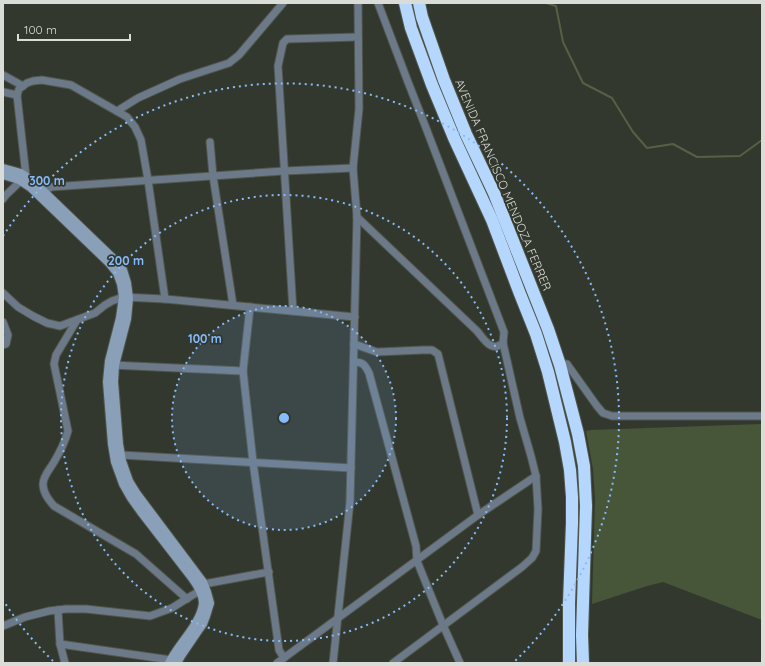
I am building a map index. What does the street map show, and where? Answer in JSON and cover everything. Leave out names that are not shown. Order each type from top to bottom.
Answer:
[{"type":"highway","name":"AVENIDA FRANCISCO MENDOZA FERRER","points":[[405,3],[411,28],[432,85],[454,138],[492,220],[536,334],[548,372],[565,442],[570,470],[572,497],[568,603],[569,663]]},
{"type":"highway","name":"AVENIDA FRANCISCO MENDOZA FERRER","points":[[419,3],[422,17],[444,80],[466,134],[494,193],[548,330],[560,365],[578,434],[584,466],[586,506],[582,635],[583,663]]},
{"type":"highway","points":[[432,85],[444,80]]},
{"type":"highway","points":[[548,372],[560,365]]},
{"type":"street","points":[[117,111],[138,98],[180,80],[229,63],[240,55],[283,3]]},
{"type":"street","points":[[333,663],[350,502],[357,216],[353,168],[359,109],[358,3]]},
{"type":"street","points":[[378,3],[504,332],[503,343],[520,418],[532,456],[536,476],[538,509],[536,551],[532,558],[392,663]]},
{"type":"street","points":[[293,311],[278,66],[283,43],[287,39],[358,37]]},
{"type":"street","points":[[3,75],[23,86]]},
{"type":"street","points":[[23,179],[17,94],[19,88],[27,83],[42,80],[71,86],[127,117],[135,127],[142,140],[165,299]]},
{"type":"street","points":[[3,92],[17,94]]},
{"type":"street","points":[[210,142],[213,176],[233,305]]},
{"type":"street","points":[[3,168],[21,173],[23,179],[31,188],[41,193],[117,273],[126,298],[120,318],[112,365],[107,382],[112,444],[118,456]]},
{"type":"street","points":[[41,193],[51,187],[284,170],[353,168]]},
{"type":"street","points":[[3,175],[19,180],[23,179]]},
{"type":"street","points":[[3,199],[23,179]]},
{"type":"street","points":[[357,216],[477,331],[486,342],[494,347],[499,347],[503,343]]},
{"type":"street","points":[[3,293],[18,307],[33,316],[47,323],[60,326],[95,313],[112,301],[126,298],[165,299],[355,317]]},
{"type":"street","points":[[250,307],[243,371],[253,462],[279,650],[284,658]]},
{"type":"street","points":[[77,320],[56,355],[54,364],[68,431],[65,442],[44,478],[43,485],[46,495],[54,506],[136,554],[187,599]]},
{"type":"street","points":[[3,322],[8,335],[6,344],[3,345]]},
{"type":"street","points":[[354,344],[377,352],[432,350],[438,354],[478,515]]},
{"type":"street","points":[[354,362],[360,362],[363,364],[369,373],[416,546],[417,561],[443,626],[460,663]]},
{"type":"street","points":[[560,365],[567,364],[602,413],[612,416],[762,416]]},
{"type":"street","points":[[112,365],[243,371]]},
{"type":"street","points":[[118,456],[351,468]]},
{"type":"street","points":[[60,644],[172,662],[175,652],[197,621],[203,603],[202,588],[192,578],[131,498],[123,484],[115,462],[118,456]]},
{"type":"street","points":[[277,663],[478,515],[536,476]]},
{"type":"street","points":[[3,626],[25,617],[49,611],[66,609],[86,609],[150,616],[172,608],[202,588],[269,572]]},
{"type":"street","points":[[58,610],[60,644],[65,663]]},
{"type":"green space","points":[[762,424],[762,620],[663,582],[592,604],[595,499],[593,469],[586,431]]},
{"type":"waterway","points":[[546,3],[556,6],[563,42],[583,83],[612,98],[633,132],[647,148],[673,144],[697,157],[740,156],[762,140]]}]
